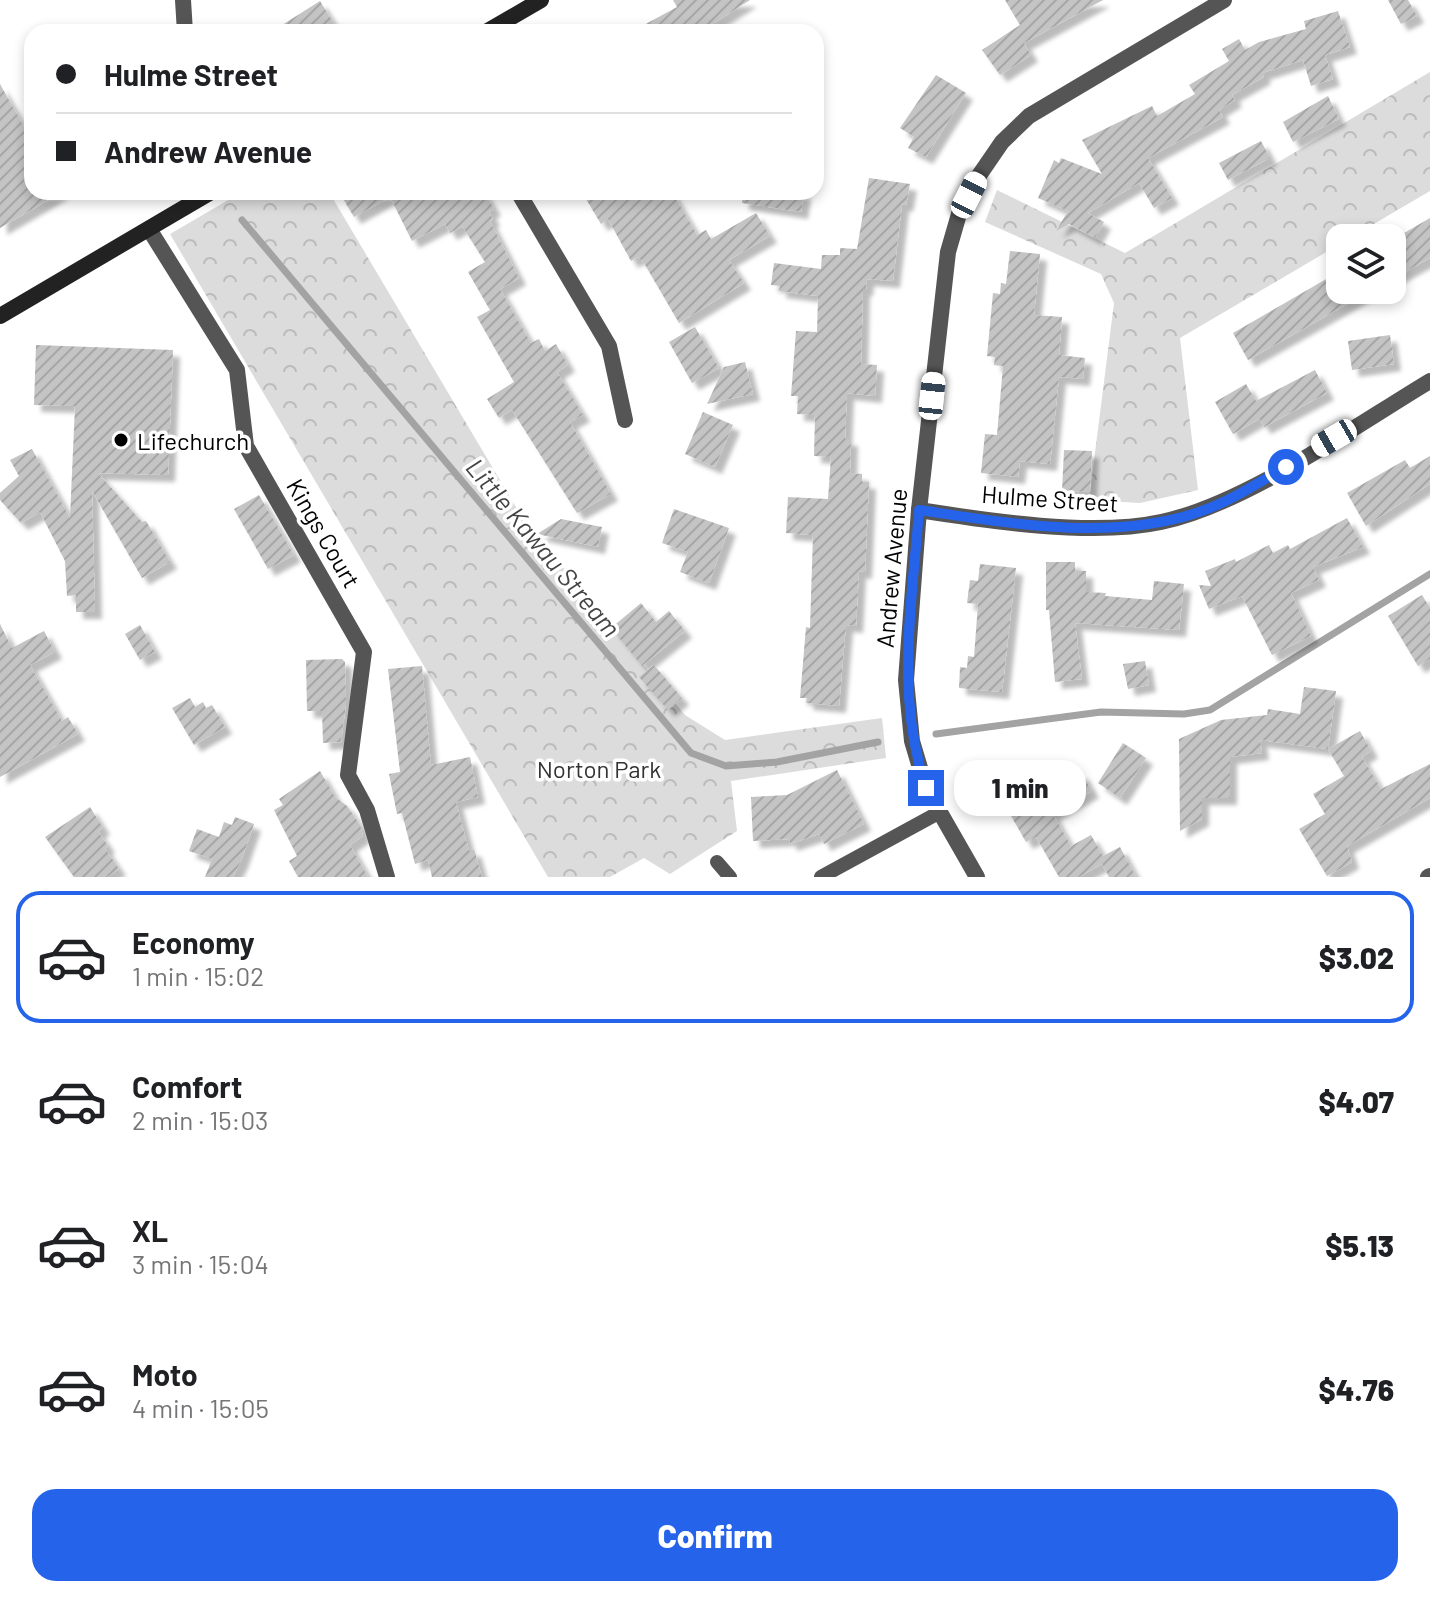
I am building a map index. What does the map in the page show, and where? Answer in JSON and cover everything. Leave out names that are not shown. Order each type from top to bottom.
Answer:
[{"type":"main road","points":[[500,24],[541,0]]},
{"type":"main road","points":[[0,316],[198,200]]},
{"type":"street","points":[[183,0],[184,24]]},
{"type":"street","name":"Andrew Avenue","points":[[977,877],[922,775],[907,713],[906,680],[919,510],[948,252],[959,214],[978,177],[1002,142],[1029,116],[1224,0]]},
{"type":"street","points":[[523,200],[609,346],[625,420]]},
{"type":"street","name":"Kings Court","points":[[149,229],[237,370],[246,446],[364,652],[348,775],[367,810],[387,877]]},
{"type":"street","name":"Hulme Street","points":[[919,510],[1085,527],[1161,523],[1201,511],[1261,481],[1430,381]]},
{"type":"lane","points":[[821,877],[940,812]]},
{"type":"lane","points":[[717,862],[730,877]]},
{"type":"green space","points":[[1430,72],[1430,191],[1374,224],[1326,224],[1326,252],[1180,338],[1198,490],[1140,503],[1089,500],[1114,303],[1101,274],[985,222],[997,190],[1125,253]]},
{"type":"green space","name":"Norton Park","points":[[228,200],[334,200],[523,519],[685,715],[725,740],[882,718],[886,758],[731,781],[737,831],[670,874],[644,858],[610,877],[548,877],[170,234]]},
{"type":"building","points":[[673,0],[750,0],[712,24],[646,24],[677,7]]},
{"type":"building","points":[[1005,0],[1103,0],[1024,43],[1031,55],[1000,75],[982,50],[1020,25]]},
{"type":"building","points":[[1388,0],[1408,0],[1417,16],[1401,24]]},
{"type":"building","points":[[320,1],[334,24],[284,24]]},
{"type":"building","points":[[1338,11],[1350,47],[1325,55],[1333,79],[1311,86],[1303,60],[1262,73],[1264,77],[1232,95],[1235,100],[1219,110],[1223,117],[1148,158],[1172,198],[1154,208],[1139,183],[1088,213],[1104,222],[1095,238],[1069,224],[1056,231],[1068,211],[1038,198],[1054,160],[1059,163],[1061,158],[1102,174],[1082,140],[1152,106],[1157,116],[1195,94],[1189,85],[1229,61],[1222,49],[1239,39],[1245,50],[1259,42],[1306,29],[1304,21]]},
{"type":"building","points":[[936,75],[966,93],[926,157],[908,148],[914,137],[900,128]]},
{"type":"building","points":[[0,84],[24,127],[24,200],[48,200],[0,228]]},
{"type":"building","points":[[1328,96],[1339,119],[1293,142],[1283,122]]},
{"type":"building","points":[[1261,141],[1270,158],[1228,180],[1219,163]]},
{"type":"building","points":[[869,178],[910,184],[906,205],[902,204],[893,281],[867,279],[866,289],[863,289],[861,364],[877,365],[875,396],[847,393],[845,439],[851,439],[850,473],[862,474],[862,482],[869,482],[865,572],[859,571],[856,626],[846,625],[839,706],[806,703],[807,698],[800,698],[806,627],[810,628],[813,535],[786,533],[788,497],[828,499],[831,457],[814,456],[815,415],[797,414],[798,396],[791,396],[796,331],[817,332],[818,296],[779,291],[780,286],[771,285],[774,263],[821,269],[822,255],[840,255],[840,248],[857,249]]},
{"type":"building","points":[[344,200],[385,200],[354,217]]},
{"type":"building","points":[[392,200],[489,200],[494,209],[489,212],[493,219],[490,221],[519,278],[500,289],[531,343],[539,339],[545,351],[556,344],[568,365],[557,372],[583,415],[570,422],[611,494],[577,513],[512,410],[499,418],[487,399],[514,382],[477,317],[490,310],[468,272],[485,262],[462,226],[450,233],[445,224],[412,241]]},
{"type":"building","points":[[587,200],[677,200],[697,235],[706,230],[711,239],[756,213],[770,236],[729,260],[744,283],[679,323],[644,263],[638,257],[631,261],[608,219],[601,224]]},
{"type":"building","points":[[742,200],[803,200],[801,212],[742,203]]},
{"type":"building","points":[[1430,218],[1430,258],[1406,271],[1406,232]]},
{"type":"building","points":[[1010,251],[1040,254],[1034,315],[1062,317],[1059,355],[1085,358],[1083,379],[1059,377],[1050,464],[1020,461],[1018,477],[981,473],[985,434],[997,435],[1003,366],[994,365],[995,357],[987,356],[993,293],[1000,294],[1001,283],[1006,284]]},
{"type":"building","points":[[1326,279],[1326,304],[1347,304],[1248,360],[1233,333]]},
{"type":"building","points":[[695,327],[719,368],[692,383],[669,342]]},
{"type":"building","points":[[1390,335],[1394,364],[1352,370],[1348,341]]},
{"type":"building","name":"Lifechurch","points":[[36,345],[173,350],[168,475],[98,473],[142,522],[146,521],[170,562],[142,578],[92,491],[95,612],[76,612],[76,595],[67,596],[65,561],[40,512],[21,523],[0,500],[0,493],[19,476],[10,460],[32,449],[70,518],[75,406],[34,405]]},
{"type":"building","points":[[745,362],[753,394],[707,404],[724,367]]},
{"type":"building","points":[[1315,370],[1327,393],[1264,427],[1259,419],[1233,434],[1215,402],[1246,384],[1256,401]]},
{"type":"building","points":[[703,412],[733,425],[715,467],[685,454]]},
{"type":"building","points":[[1064,450],[1092,451],[1090,492],[1062,491]]},
{"type":"building","points":[[1430,456],[1430,484],[1366,526],[1347,493],[1405,460],[1410,468]]},
{"type":"building","points":[[259,495],[294,555],[268,569],[234,509]]},
{"type":"building","points":[[674,509],[729,528],[709,583],[680,572],[688,552],[662,543]]},
{"type":"building","points":[[1347,518],[1363,547],[1313,567],[1319,580],[1291,593],[1311,636],[1272,655],[1242,596],[1209,609],[1199,585],[1211,586],[1205,571],[1235,559],[1236,562],[1269,545],[1273,553],[1288,545],[1290,549]]},
{"type":"building","points":[[561,519],[602,527],[598,547],[537,534]]},
{"type":"building","points":[[1046,562],[1075,562],[1075,571],[1086,571],[1086,592],[1106,593],[1105,596],[1152,600],[1154,581],[1184,584],[1179,630],[1075,623],[1082,679],[1055,682],[1049,610],[1046,610]]},
{"type":"building","points":[[980,564],[1016,568],[1002,692],[959,688],[960,667],[967,668],[968,656],[974,657],[978,604],[967,603],[970,580],[978,581]]},
{"type":"building","points":[[1422,595],[1430,608],[1430,659],[1418,666],[1388,616]]},
{"type":"building","points":[[641,603],[656,622],[669,611],[685,631],[642,666],[611,628]]},
{"type":"building","points":[[0,624],[12,648],[44,631],[55,652],[30,665],[62,721],[68,717],[78,734],[0,777]]},
{"type":"building","points":[[140,625],[155,652],[140,660],[125,634]]},
{"type":"building","points":[[342,659],[345,662],[346,704],[341,742],[323,743],[322,711],[307,711],[306,660]]},
{"type":"building","points":[[1145,661],[1149,685],[1128,689],[1123,664]]},
{"type":"building","points":[[654,665],[682,698],[668,710],[639,677]]},
{"type":"building","points":[[422,666],[431,765],[470,757],[478,797],[456,802],[469,851],[474,849],[482,877],[432,877],[428,860],[415,864],[402,813],[397,814],[389,774],[400,772],[388,669]]},
{"type":"building","points":[[1304,687],[1336,691],[1328,749],[1260,740],[1262,753],[1230,757],[1230,798],[1202,798],[1202,819],[1180,831],[1179,739],[1221,720],[1267,715],[1268,709],[1300,714]]},
{"type":"building","points":[[190,698],[195,707],[203,702],[206,708],[212,705],[225,727],[194,745],[172,708]]},
{"type":"building","points":[[1360,731],[1371,751],[1362,757],[1381,789],[1430,764],[1430,798],[1347,846],[1352,862],[1327,876],[1299,829],[1325,814],[1313,794],[1344,776],[1328,749]]},
{"type":"building","points":[[1123,743],[1146,758],[1120,798],[1098,783]]},
{"type":"building","points":[[837,770],[864,824],[824,844],[819,834],[790,844],[789,839],[753,841],[751,797],[787,795]]},
{"type":"building","points":[[320,771],[335,797],[347,806],[360,825],[363,836],[350,845],[368,877],[298,877],[289,861],[297,856],[274,810],[283,805],[279,799]]},
{"type":"building","points":[[1028,772],[1042,796],[1081,772],[1092,791],[1053,814],[1071,846],[1091,835],[1103,856],[1120,847],[1136,877],[1109,877],[1102,864],[1079,877],[1059,877],[1036,837],[1026,842],[998,793]]},
{"type":"building","points":[[90,807],[103,828],[98,831],[108,846],[105,848],[119,869],[107,877],[74,877],[45,837]]},
{"type":"building","points":[[235,817],[254,824],[233,877],[205,877],[212,859],[189,851],[197,829],[219,837],[224,822],[232,825]]},
{"type":"waterway","name":"Little Kawau Stream","points":[[242,220],[691,753],[726,766],[777,762],[878,742]]},
{"type":"waterway","name":"Little Kawau Stream","points":[[936,734],[1101,712],[1184,714],[1210,710],[1430,574]]},
{"type":"place","name":"Lifechurch","points":[[121,440]]},
{"type":"route","points":[[926,788],[912,741],[906,680],[919,510],[1085,527],[1127,527],[1161,523],[1201,511],[1286,467]]}]
